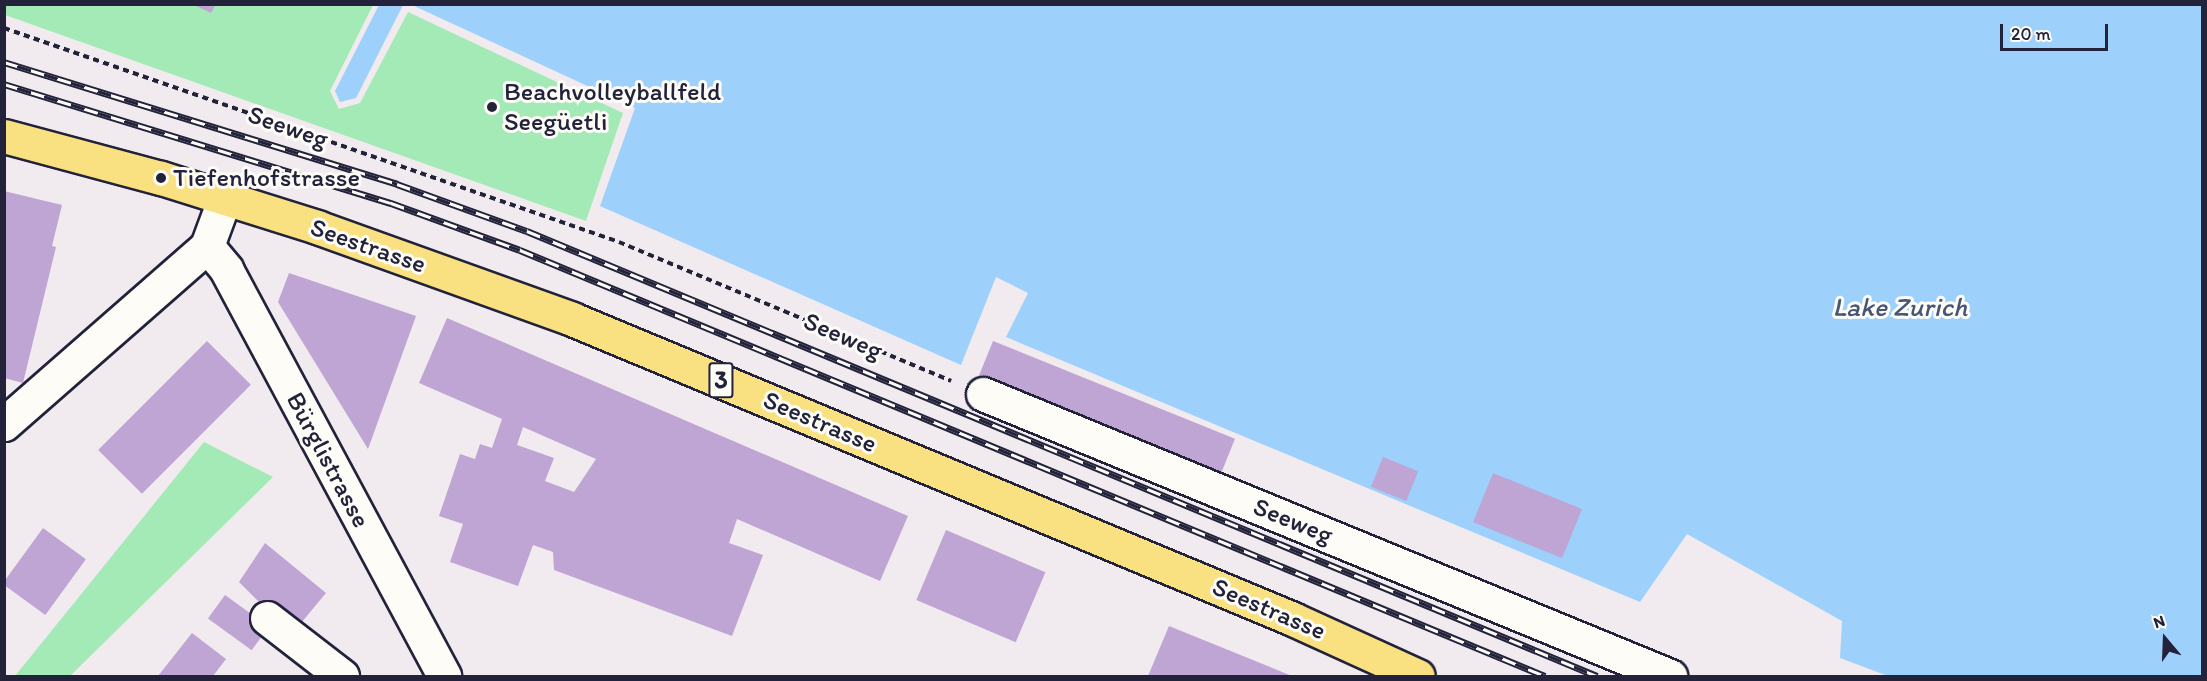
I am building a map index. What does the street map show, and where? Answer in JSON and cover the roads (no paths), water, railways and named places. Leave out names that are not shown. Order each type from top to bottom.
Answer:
[{"type":"main road","name":"Seestrasse","points":[[4,136],[161,178],[224,200],[317,227],[572,319],[1282,614],[1418,676]]},
{"type":"street","points":[[4,424],[207,246],[224,200]]},
{"type":"street","name":"Bürglistrasse","points":[[207,246],[226,269],[444,676]]},
{"type":"street","name":"Seeweg","points":[[983,394],[1670,676]]},
{"type":"street","points":[[267,618],[342,676]]},
{"type":"water","points":[[379,5],[403,5],[356,98],[340,102],[335,91]]},
{"type":"water","name":"Lake Zurich","points":[[412,5],[2202,5],[2202,676],[1888,676],[1840,658],[1842,621],[1687,534],[1640,602],[1006,337],[1028,293],[996,277],[961,365],[600,206],[635,108]]},
{"type":"railway","points":[[4,62],[397,184],[527,231],[1597,676]]},
{"type":"railway","points":[[4,84],[391,203],[520,250],[1545,676]]},
{"type":"place","name":"Beachvolleyballfeld Seegüetli","points":[[492,107]]},
{"type":"place","name":"Tiefenhofstrasse","points":[[161,178]]}]
